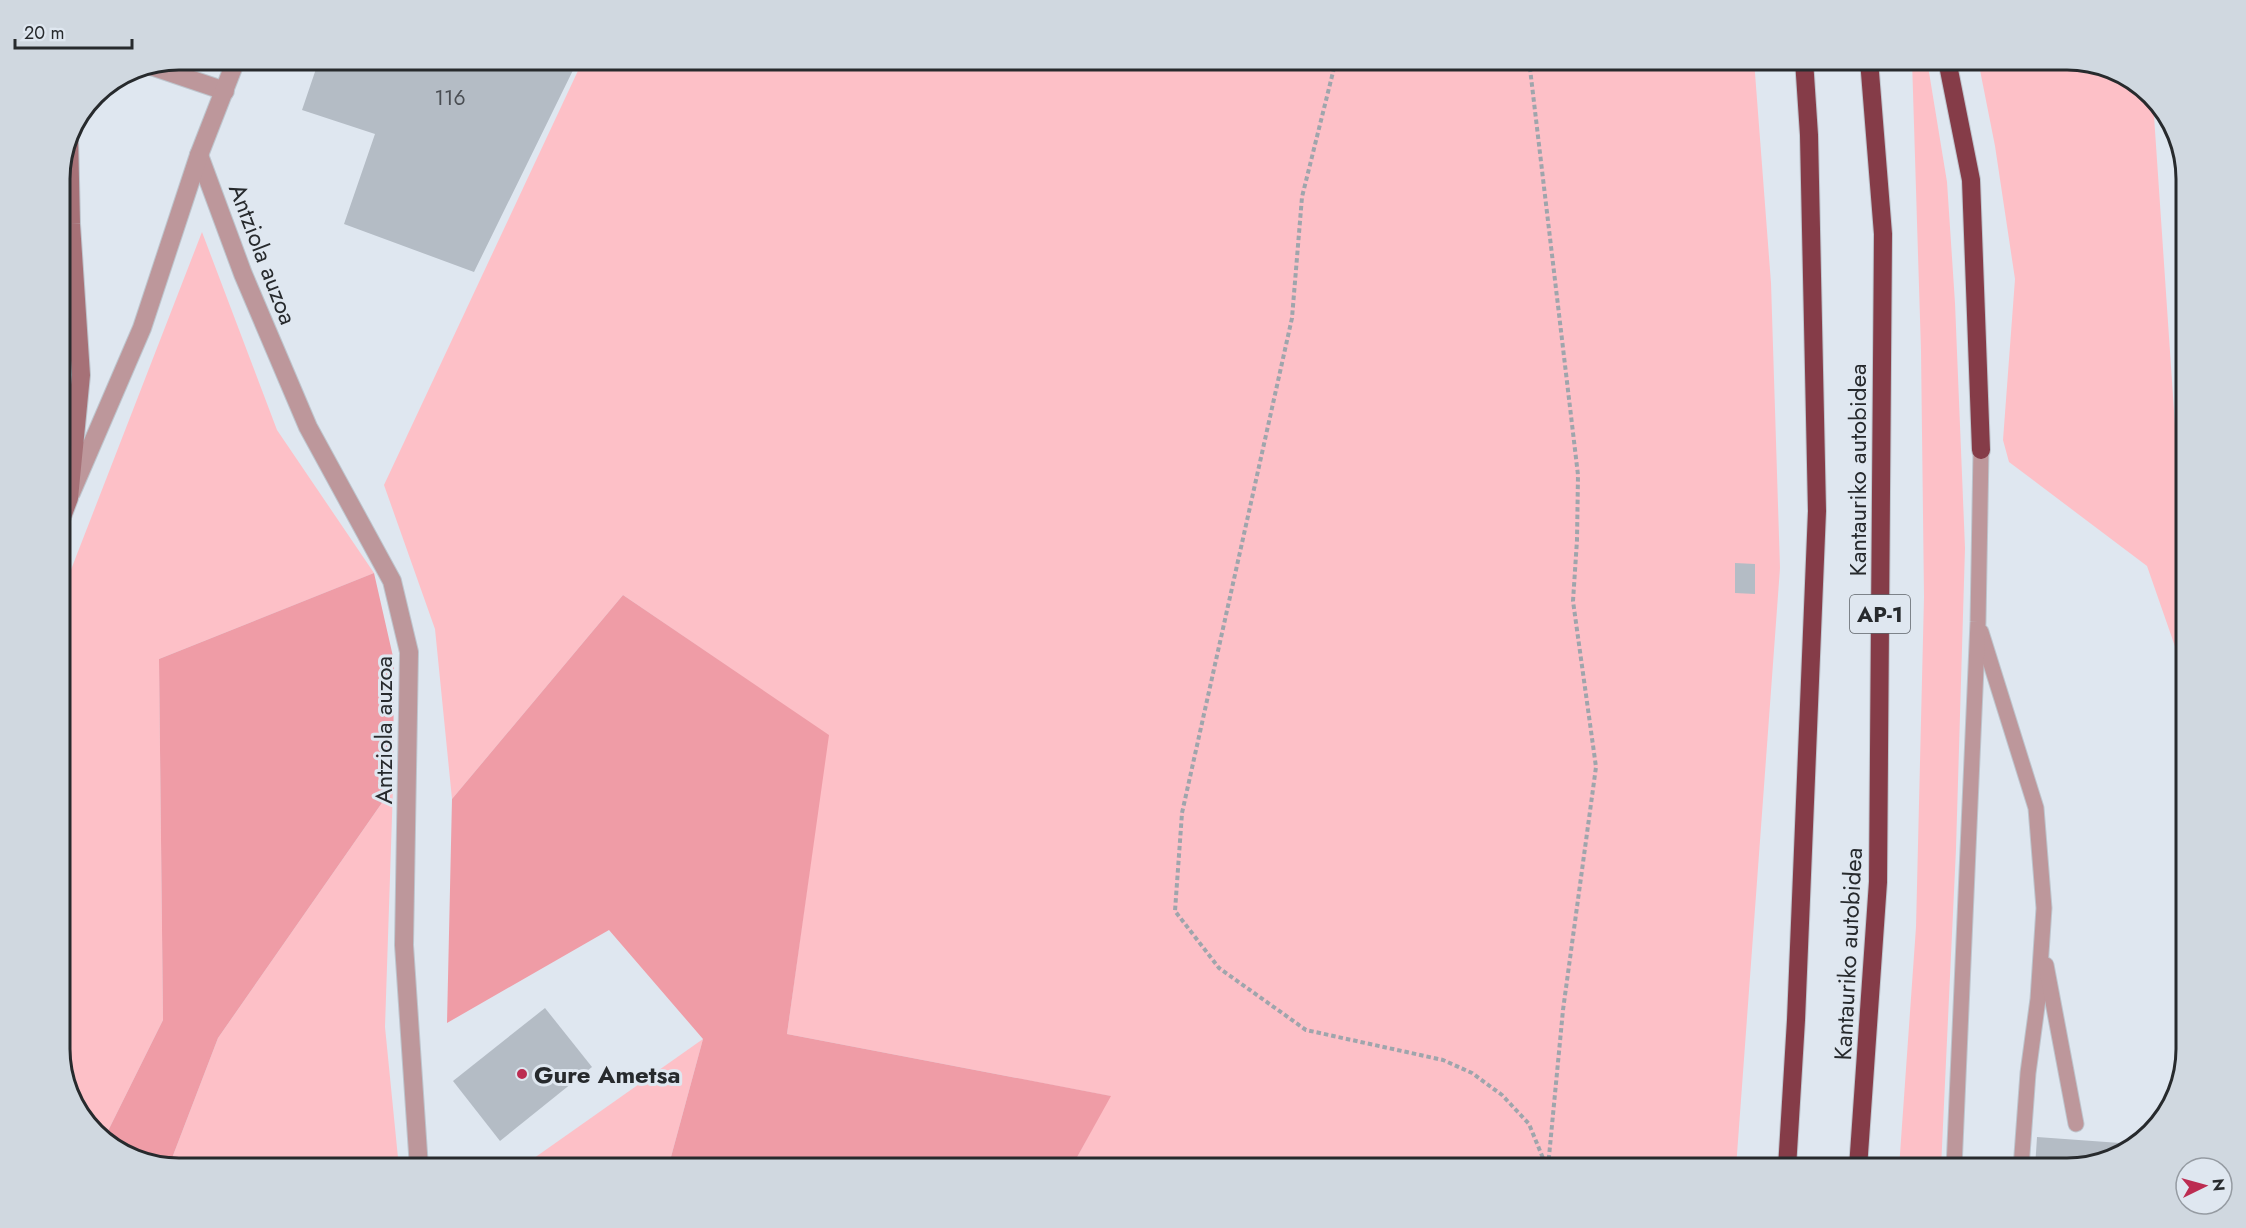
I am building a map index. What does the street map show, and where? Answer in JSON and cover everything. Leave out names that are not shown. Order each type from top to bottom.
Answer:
[{"type":"highway","name":"Kantauriko autobidea","points":[[1788,1158],[1797,1008],[1817,511],[1809,135],[1805,70]]},
{"type":"highway","name":"Kantauriko autobidea","points":[[1859,1158],[1878,870],[1883,234],[1870,70]]},
{"type":"highway","points":[[1949,70],[1971,180],[1981,450]]},
{"type":"main road","points":[[71,224],[81,375],[71,478]]},
{"type":"street","points":[[71,493],[142,328],[199,155],[232,71]]},
{"type":"street","points":[[168,72],[225,91]]},
{"type":"street","name":"Antziola auzoa","points":[[199,155],[243,274],[308,427],[392,581],[409,652],[404,945],[418,1158]]},
{"type":"lane","points":[[1954,1158],[1978,622],[1981,450]]},
{"type":"lane","points":[[1978,622],[2036,808],[2044,908],[2038,999],[2028,1073],[2022,1158]]},
{"type":"lane","points":[[2042,943],[2076,1124]]},
{"type":"path","points":[[1333,70],[1302,197],[1292,318],[1182,813],[1175,911],[1219,968],[1306,1030],[1443,1060],[1472,1073],[1502,1095],[1529,1125],[1543,1158]]},
{"type":"path","points":[[1530,70],[1578,475],[1573,601],[1596,767],[1563,1010],[1548,1158]]},
{"type":"shaded area","points":[[1755,70],[1771,283],[1780,568],[1737,1158],[1076,1158],[1110,1096],[787,1034],[828,735],[623,595],[452,799],[435,629],[384,485],[578,71]]},
{"type":"shaded area","points":[[1912,70],[1929,70],[1947,182],[1955,303],[1965,548],[1956,849],[1941,1158],[1900,1158],[1916,927],[1924,597],[1921,351]]},
{"type":"shaded area","points":[[1980,70],[2067,70],[2102,76],[2138,97],[2154,115],[2175,430],[2176,648],[2147,566],[2009,462],[2003,440],[2015,279],[1995,146]]},
{"type":"shaded area","points":[[202,232],[277,430],[374,573],[159,659],[163,1020],[108,1131],[97,1120],[82,1097],[76,1084],[71,1056],[71,570]]},
{"type":"shaded area","points":[[374,573],[394,661],[393,787],[218,1038],[172,1158],[144,1152],[108,1131],[163,1020],[159,659]]},
{"type":"shaded area","points":[[623,595],[829,735],[787,1034],[1111,1096],[1077,1158],[671,1158],[703,1039],[609,930],[447,1023],[452,799]]},
{"type":"shaded area","points":[[393,787],[385,1027],[398,1158],[172,1158],[218,1038]]},
{"type":"shaded area","points":[[703,1039],[671,1158],[534,1158]]},
{"type":"building","points":[[315,71],[573,71],[474,272],[344,224],[375,134],[302,110]]},
{"type":"building","points":[[1735,563],[1755,564],[1755,594],[1735,593]]},
{"type":"building","name":"Gure Ametsa","points":[[545,1008],[592,1067],[500,1141],[453,1081]]},
{"type":"building","points":[[2037,1137],[2121,1143],[2081,1157],[2036,1158]]},
{"type":"place","name":"Gure Ametsa","points":[[522,1074]]}]
